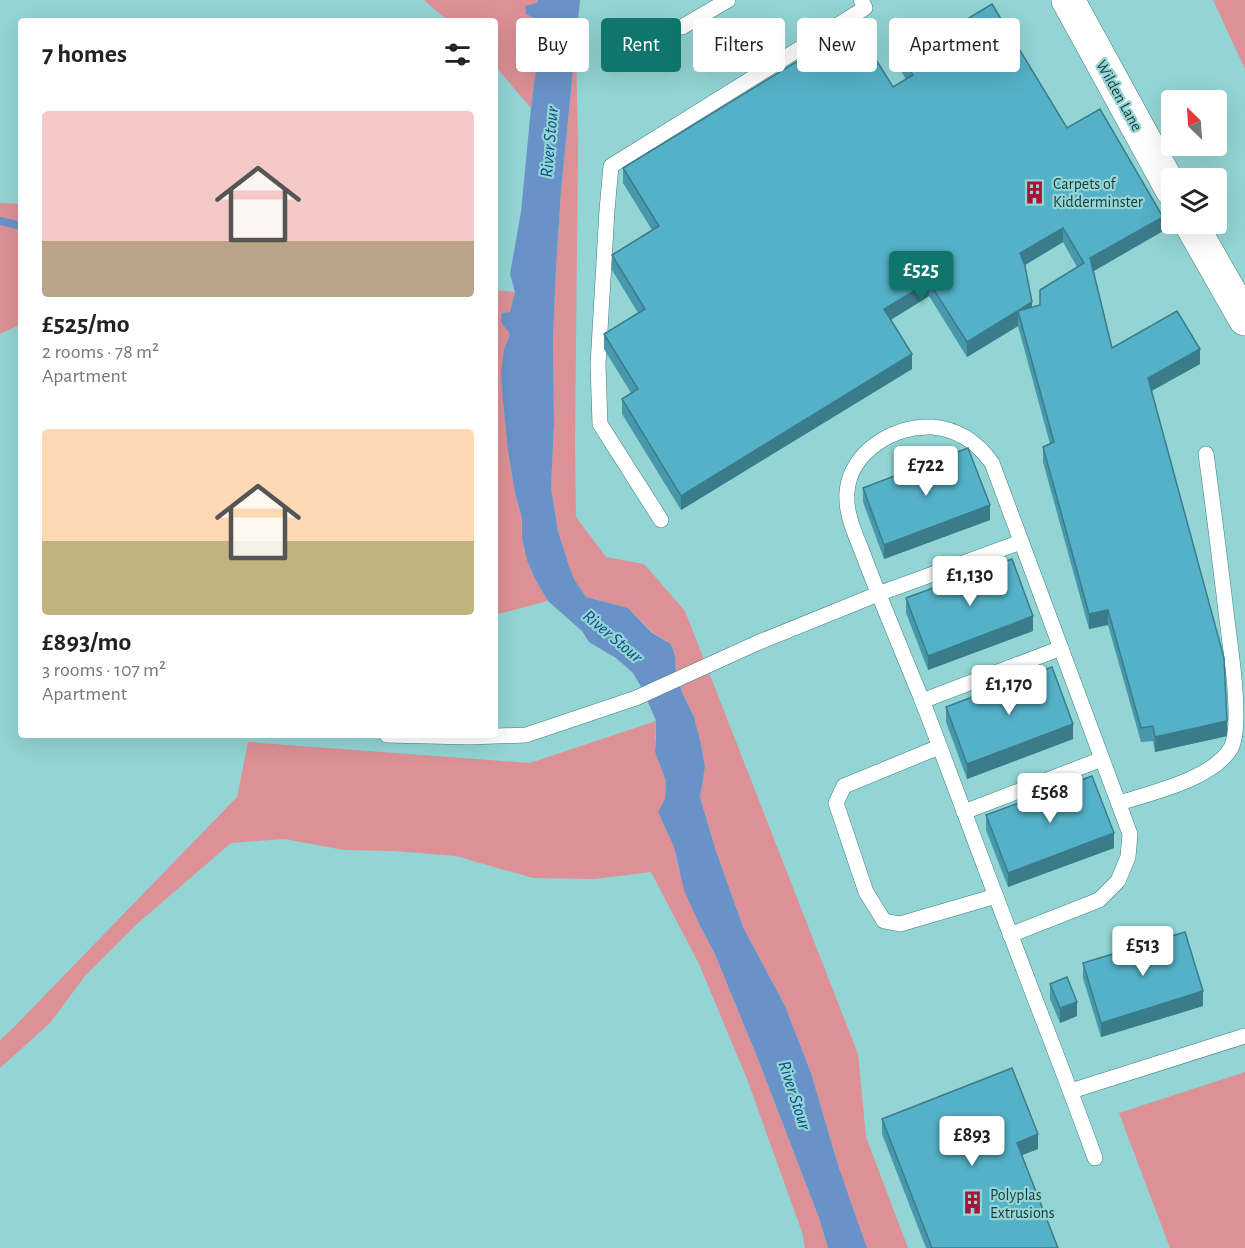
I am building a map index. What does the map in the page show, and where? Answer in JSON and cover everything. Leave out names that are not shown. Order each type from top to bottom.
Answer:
[{"type":"street","name":"Wilden Lane","points":[[1068,0],[1161,170]]},
{"type":"street","points":[[1197,234],[1245,319]]},
{"type":"lane","points":[[682,27],[728,0]]},
{"type":"lane","points":[[661,520],[600,424],[598,365],[611,166],[864,8],[861,0]]},
{"type":"lane","points":[[1010,935],[1099,900],[1118,881],[1128,856],[1130,834],[992,463],[977,445],[957,432],[931,427],[900,431],[876,444],[854,469],[848,482],[849,516],[922,701],[1010,935],[1071,1091],[1095,1158]]},
{"type":"lane","points":[[1119,803],[1182,783],[1216,765],[1231,748],[1236,732],[1236,708],[1220,553],[1206,454]]},
{"type":"lane","points":[[498,736],[526,735],[636,698],[757,644],[878,594],[1021,542]]},
{"type":"lane","points":[[922,701],[1061,648]]},
{"type":"lane","points":[[939,747],[844,786],[836,803],[866,892],[884,921],[900,924],[996,896]]},
{"type":"lane","points":[[964,812],[1102,759]]},
{"type":"lane","points":[[1071,1091],[1245,1036]]},
{"type":"shaded area","points":[[424,0],[538,0],[526,14],[533,18],[516,18],[516,72],[536,72],[531,108],[498,70],[498,18],[445,18]]},
{"type":"shaded area","points":[[1213,0],[1245,0],[1245,69]]},
{"type":"shaded area","points":[[573,72],[577,72],[576,517],[606,557],[644,564],[685,611],[858,1054],[866,1137],[908,1248],[867,1248],[838,1165],[811,1073],[785,1006],[743,927],[715,848],[700,797],[705,767],[700,740],[694,717],[676,674],[675,656],[671,644],[653,633],[628,608],[586,597],[574,579],[569,566],[558,531],[551,487],[554,425],[553,339],[561,191]]},
{"type":"shaded area","points":[[0,203],[18,204],[18,325],[0,334]]},
{"type":"shaded area","points":[[498,290],[515,292],[510,313],[510,334],[504,350],[503,401],[508,451],[522,518],[522,538],[527,559],[548,601],[498,614]]},
{"type":"shaded area","points":[[656,721],[655,752],[666,781],[665,799],[658,812],[674,847],[678,867],[700,926],[714,952],[758,1059],[819,1218],[828,1248],[805,1248],[802,1232],[747,1079],[699,964],[651,872],[594,879],[533,878],[456,856],[344,850],[284,839],[231,843],[138,923],[85,976],[50,1023],[0,1068],[0,1040],[237,797],[248,742],[530,763]]},
{"type":"shaded area","points":[[1245,1072],[1245,1248],[1170,1248],[1119,1113]]},
{"type":"water","points":[[538,0],[580,0],[578,18],[533,18],[526,14],[525,6],[537,3]]},
{"type":"water","name":"River Stour","points":[[536,72],[573,72],[561,191],[553,339],[554,425],[551,487],[558,531],[574,579],[586,597],[628,608],[652,633],[671,644],[675,656],[676,674],[694,717],[700,740],[705,767],[700,797],[715,848],[743,927],[785,1006],[811,1073],[838,1165],[867,1248],[828,1248],[819,1218],[758,1059],[714,952],[684,890],[674,847],[658,812],[665,799],[666,781],[655,752],[656,721],[643,690],[633,673],[616,658],[589,642],[582,631],[548,601],[527,560],[522,538],[522,518],[508,451],[503,401],[501,373],[504,350],[510,334],[501,322],[502,313],[510,312],[515,292],[510,274],[521,212]]},
{"type":"building","points":[[992,4],[1000,18],[969,18]]},
{"type":"building","points":[[1020,50],[1067,128],[1100,109],[1161,214],[1161,218],[1090,258],[1112,348],[1177,311],[1200,349],[1148,378],[1224,658],[1227,721],[1155,737],[1153,726],[1141,728],[1108,610],[1089,614],[1043,447],[1054,442],[1018,311],[1040,305],[1040,290],[1084,263],[1063,228],[1020,253],[1032,302],[967,342],[929,282],[884,309],[912,354],[681,496],[622,399],[638,389],[604,334],[645,309],[612,255],[659,226],[623,168],[780,72],[785,72],[785,69],[797,62],[797,72],[877,72],[877,61],[893,87],[913,75],[911,72],[1020,72]]},
{"type":"building","points":[[968,448],[990,505],[884,545],[863,488]]},
{"type":"building","points":[[1012,559],[1033,616],[928,656],[906,598]]},
{"type":"building","points":[[1052,667],[1073,724],[967,764],[946,707]]},
{"type":"building","points":[[1092,776],[1114,833],[1008,873],[986,815]]},
{"type":"building","points":[[1185,932],[1203,991],[1101,1023],[1083,963]]},
{"type":"building","points":[[1067,977],[1077,1002],[1060,1008],[1050,984]]},
{"type":"building","name":"Polyplas Extrusions","points":[[1012,1068],[1038,1134],[1017,1143],[1058,1248],[932,1248],[882,1119]]},
{"type":"waterway","points":[[0,221],[18,225]]},
{"type":"place","name":"Carpets of Kidderminster","points":[[1035,192]]},
{"type":"place","name":"Polyplas Extrusions","points":[[972,1203]]}]
